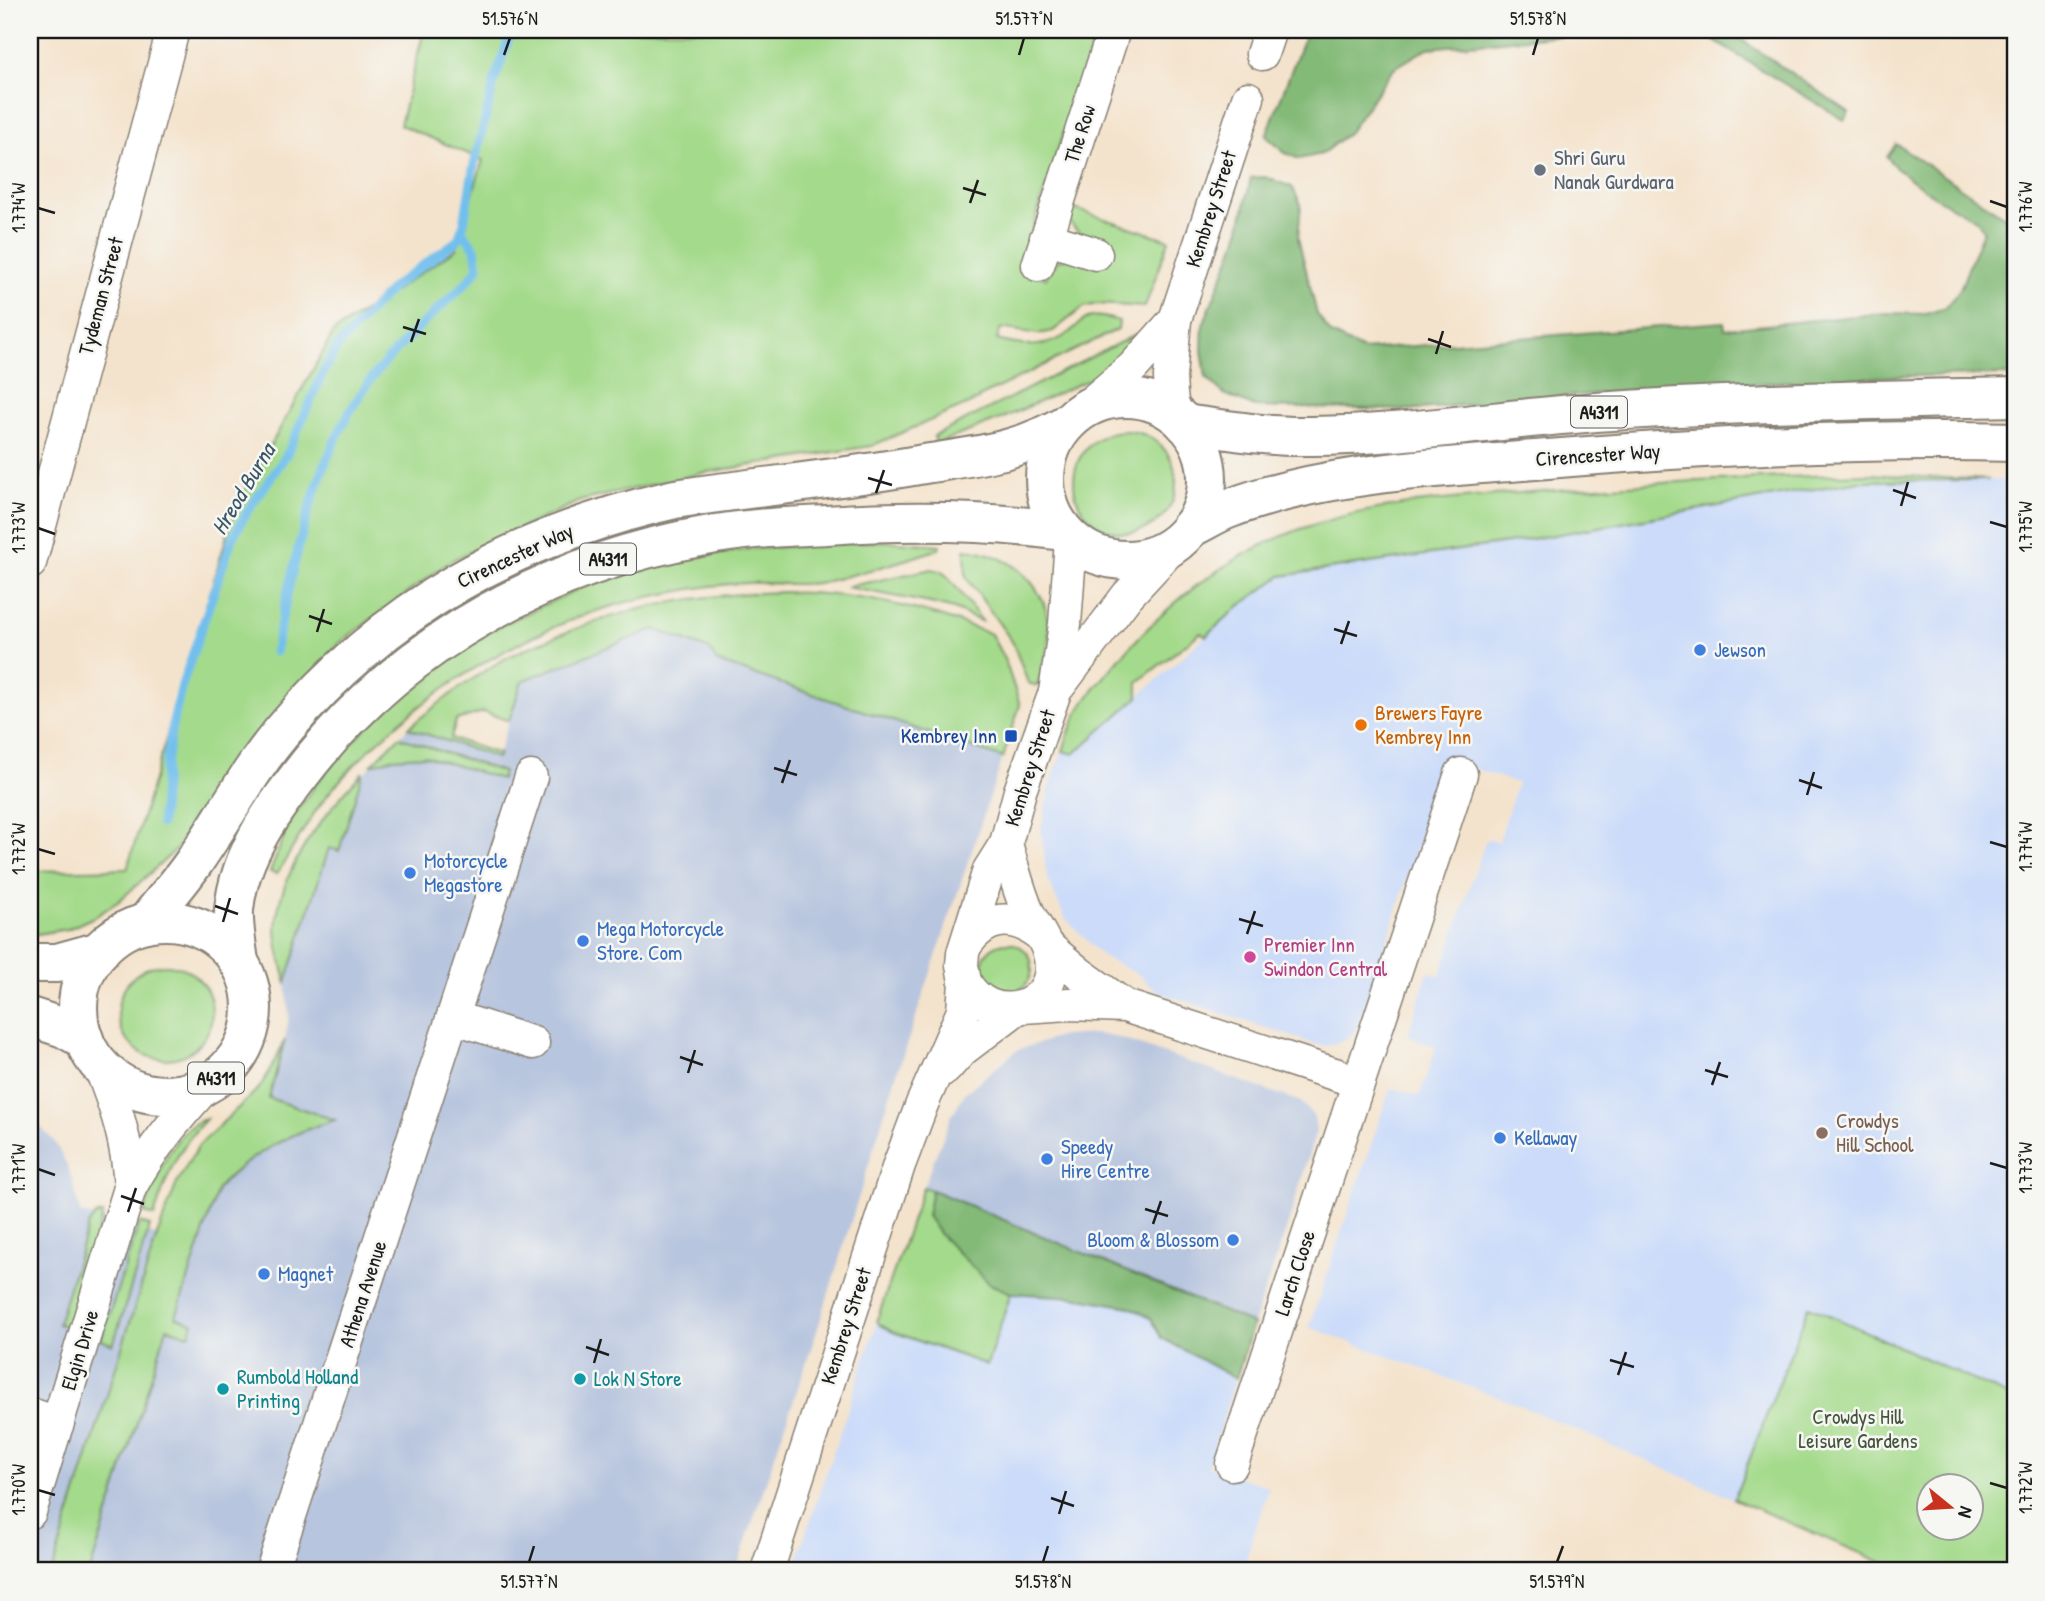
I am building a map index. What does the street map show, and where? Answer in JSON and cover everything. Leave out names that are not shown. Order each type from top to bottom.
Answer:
[{"type":"main road","name":"Cirencester Way","points":[[1180,419],[1276,435],[1310,436],[1428,429],[1611,411],[1837,401],[2015,397]]},
{"type":"main road","name":"A4311","points":[[1072,419],[1097,404],[1117,399],[1137,399],[1157,404],[1180,419]]},
{"type":"main road","points":[[1067,536],[1051,512],[1045,489],[1046,466],[1053,443],[1072,419]]},
{"type":"main road","name":"Cirencester Way","points":[[146,923],[178,886],[267,751],[319,692],[376,639],[440,593],[485,566],[590,521],[650,505],[685,497],[841,478],[994,453],[1036,441],[1072,419]]},
{"type":"main road","points":[[1180,419],[1198,442],[1205,464],[1207,486],[1201,508],[1184,535]]},
{"type":"main road","name":"Cirencester Way","points":[[1184,535],[1225,510],[1295,488],[1388,474],[1718,446],[1850,442],[2015,442]]},
{"type":"main road","name":"Cirencester Way","points":[[239,962],[234,911],[241,877],[256,839],[279,803],[320,750],[380,690],[442,641],[510,600],[557,577],[606,559],[682,540],[732,532],[841,524],[926,522],[1027,526],[1067,536]]},
{"type":"main road","name":"A4311","points":[[1067,536],[1092,553],[1115,560],[1139,559],[1160,553],[1184,535]]},
{"type":"main road","name":"A4311","points":[[30,1017],[64,1028],[92,1052],[119,1082],[150,1094],[181,1094],[209,1083],[224,1072],[245,1044],[252,1012],[251,992],[239,962],[227,946],[200,928],[174,921],[146,923],[119,935],[100,951],[86,973],[80,992],[79,1021],[92,1052]]},
{"type":"main road","name":"A4311","points":[[30,963],[57,963],[100,951]]},
{"type":"street","name":"Tydeman Street","points":[[30,563],[173,30]]},
{"type":"street","name":"The Row","points":[[1096,254],[1042,252],[1114,30]]},
{"type":"street","name":"Kembrey Street","points":[[1180,419],[1171,394],[1170,377],[1175,320],[1248,98]]},
{"type":"street","name":"Kembrey Street","points":[[1072,419],[1133,367],[1175,320]]},
{"type":"street","name":"Kembrey Street","points":[[1055,692],[1127,596],[1184,535]]},
{"type":"street","name":"Kembrey Street","points":[[767,1571],[899,1165],[918,1113],[963,1011],[965,982],[962,957],[989,870],[1006,843],[1020,791],[1055,692],[1065,624],[1067,536]]},
{"type":"street","name":"Larch Close","points":[[1232,1464],[1461,774]]},
{"type":"street","name":"Athena Avenue","points":[[272,1571],[531,777]]},
{"type":"street","name":"Kembrey Street","points":[[932,1083],[962,1050],[1036,998],[1046,986],[1051,967],[1043,940],[1019,887],[1006,843]]},
{"type":"street","points":[[968,942],[978,930],[988,924],[999,921],[1020,922],[1079,973],[1125,1006]]},
{"type":"street","points":[[965,982],[975,996],[1000,1009],[1069,1004],[1125,1006],[1359,1082]]},
{"type":"street","points":[[453,1017],[533,1043]]},
{"type":"street","name":"Elgin Drive","points":[[92,1052],[122,1129],[130,1188]]},
{"type":"street","name":"Elgin Drive","points":[[30,1512],[44,1419],[130,1188],[162,1136],[209,1083]]},
{"type":"shaded area","points":[[1860,481],[2015,481],[2015,1399],[1809,1306],[1734,1499],[1514,1403],[1309,1327],[1389,1092],[1393,1088],[1419,1096],[1436,1047],[1408,1034],[1428,972],[1440,976],[1486,839],[1499,842],[1517,783],[1445,759],[1374,982],[1356,1030],[1345,1040],[1327,1046],[1161,993],[1141,976],[1102,956],[1065,918],[1047,878],[1041,830],[1051,782],[1063,751],[1074,754],[1238,607],[1281,576],[1514,542]]},
{"type":"shaded area","points":[[654,629],[711,650],[718,662],[1003,758],[897,1073],[819,1325],[736,1571],[30,1571],[30,1116],[54,1141],[64,1159],[72,1178],[80,1213],[157,1236],[177,1183],[199,1150],[260,1087],[285,1040],[289,1017],[286,982],[276,931],[281,896],[293,866],[340,798],[408,728],[497,758],[522,681]]},
{"type":"shaded area","points":[[1095,1034],[1120,1038],[1301,1102],[1314,1117],[1316,1131],[1289,1221],[1253,1324],[923,1187],[952,1115],[965,1093],[1017,1050],[1063,1036]]},
{"type":"shaded area","points":[[923,1187],[1253,1324],[1208,1466],[1269,1487],[1242,1571],[793,1571]]},
{"type":"green space","points":[[424,30],[1097,30],[1019,270],[1046,278],[1058,260],[1064,259],[1085,237],[1072,225],[1069,207],[1169,240],[1145,307],[1097,304],[1084,307],[1053,331],[1038,334],[1001,328],[997,340],[1035,345],[1061,338],[1089,318],[1102,317],[1119,321],[1118,329],[979,397],[978,400],[871,446],[702,473],[580,501],[452,560],[342,641],[231,762],[178,848],[119,901],[68,929],[30,935],[30,871],[127,869],[235,509],[334,332],[456,249],[483,160],[400,125]]},
{"type":"green space","points":[[1307,30],[1615,30],[1428,48],[1393,69],[1349,132],[1322,154],[1299,159],[1285,153],[1266,136]]},
{"type":"green space","points":[[1696,30],[1727,30],[1849,112],[1844,120]]},
{"type":"green space","points":[[1896,144],[2015,224],[2015,375],[1909,376],[1673,387],[1408,410],[1255,407],[1224,394],[1206,377],[1202,350],[1203,325],[1238,237],[1251,178],[1265,177],[1292,187],[1301,204],[1298,238],[1317,314],[1331,334],[1363,350],[1724,322],[1725,329],[1886,313],[1926,314],[1945,308],[1960,289],[1983,231],[1978,221],[1935,197],[1897,169],[1887,157]]},
{"type":"green space","points":[[1137,334],[1139,339],[1110,370],[1003,418],[936,444],[934,436]]},
{"type":"green space","points":[[1125,431],[1144,435],[1161,446],[1172,463],[1176,482],[1172,501],[1161,518],[1144,529],[1125,533],[1106,529],[1089,518],[1078,501],[1074,482],[1078,463],[1089,446],[1106,435]]},
{"type":"green space","points":[[1865,474],[1989,480],[1860,481],[1514,542],[1281,576],[1238,607],[1206,636],[1200,633],[1138,682],[1138,697],[1074,754],[1063,751],[1077,714],[1091,694],[1131,645],[1154,622],[1230,563],[1259,547],[1319,523],[1388,507],[1506,494],[1686,481]]},
{"type":"green space","points":[[883,541],[940,545],[939,549],[821,582],[718,585],[622,603],[530,638],[486,661],[444,688],[368,751],[319,807],[277,874],[270,872],[288,826],[301,805],[319,780],[362,732],[415,683],[493,629],[580,588],[672,561],[749,549]]},
{"type":"green space","points":[[965,549],[999,558],[1026,576],[1036,589],[1048,620],[1049,638],[1037,686],[1028,683],[1013,643],[966,577]]},
{"type":"green space","points":[[932,569],[948,577],[983,622],[954,609],[846,587]]},
{"type":"green space","points":[[785,592],[838,595],[890,604],[991,634],[1006,663],[1020,705],[1003,758],[717,662],[710,650],[654,629],[522,681],[509,721],[484,712],[456,720],[451,738],[499,754],[497,758],[408,728],[499,662],[581,627],[666,603],[724,595]]},
{"type":"green space","points":[[399,737],[503,772],[501,779],[425,756],[393,758],[371,765]]},
{"type":"green space","points":[[363,772],[339,851],[329,848],[286,982],[276,929],[285,885],[294,864],[319,825]]},
{"type":"green space","points":[[1007,943],[1025,950],[1032,968],[1025,986],[1007,993],[989,986],[982,968],[989,950]]},
{"type":"green space","points":[[165,965],[183,968],[198,979],[209,994],[212,1012],[209,1030],[198,1045],[183,1056],[165,1059],[147,1056],[132,1045],[121,1030],[118,1012],[121,994],[132,979],[147,968]]},
{"type":"green space","points":[[285,1040],[269,1098],[335,1120],[272,1146],[243,1165],[218,1188],[176,1317],[193,1323],[189,1335],[167,1328],[90,1571],[52,1571],[157,1236],[177,1183],[199,1145],[260,1087]]},
{"type":"green space","points":[[206,1119],[187,1142],[174,1164],[154,1216],[144,1213],[159,1172],[174,1144],[194,1124]]},
{"type":"green space","points":[[923,1187],[932,1190],[927,1216],[990,1284],[1011,1293],[987,1365],[893,1332],[877,1320]]},
{"type":"green space","points":[[932,1190],[1253,1324],[1236,1379],[1162,1338],[1151,1318],[1130,1307],[1074,1297],[1011,1293],[990,1284],[941,1236],[927,1216]]},
{"type":"green space","points":[[103,1214],[68,1327],[58,1324],[88,1225],[95,1216]]},
{"type":"green space","points":[[139,1223],[150,1226],[113,1345],[101,1340]]},
{"type":"green space","name":"Crowdys Hill Leisure Gardens","points":[[1809,1306],[2015,1399],[2015,1571],[1902,1571],[1734,1499]]},
{"type":"waterway","name":"Hreod Burna","points":[[161,824],[165,771],[182,685],[232,539],[287,454],[337,347],[393,287],[458,240],[495,79],[512,30]]},
{"type":"waterway","name":"Hreod Burna","points":[[275,652],[299,544],[337,436],[375,374],[478,268],[475,248],[461,230]]},
{"type":"place","name":"Shri Guru Nanak Gurdwara","points":[[1540,170]]},
{"type":"place","name":"Jewson","points":[[1700,650]]},
{"type":"place","name":"Brewers Fayre Kembrey Inn","points":[[1361,725]]},
{"type":"place","name":"Kembrey Inn","points":[[1011,736]]},
{"type":"place","name":"Motorcycle Megastore","points":[[410,873]]},
{"type":"place","name":"Mega Motorcycle Store. Com","points":[[583,941]]},
{"type":"place","name":"Premier Inn Swindon Central","points":[[1250,957]]},
{"type":"place","name":"Crowdys Hill School","points":[[1822,1133]]},
{"type":"place","name":"Kellaway","points":[[1500,1138]]},
{"type":"place","name":"Speedy Hire Centre","points":[[1047,1159]]},
{"type":"place","name":"Bloom & Blossom","points":[[1233,1240]]},
{"type":"place","name":"Magnet","points":[[264,1274]]},
{"type":"place","name":"Lok N Store","points":[[580,1379]]},
{"type":"place","name":"Rumbold Holland Printing","points":[[223,1389]]}]
